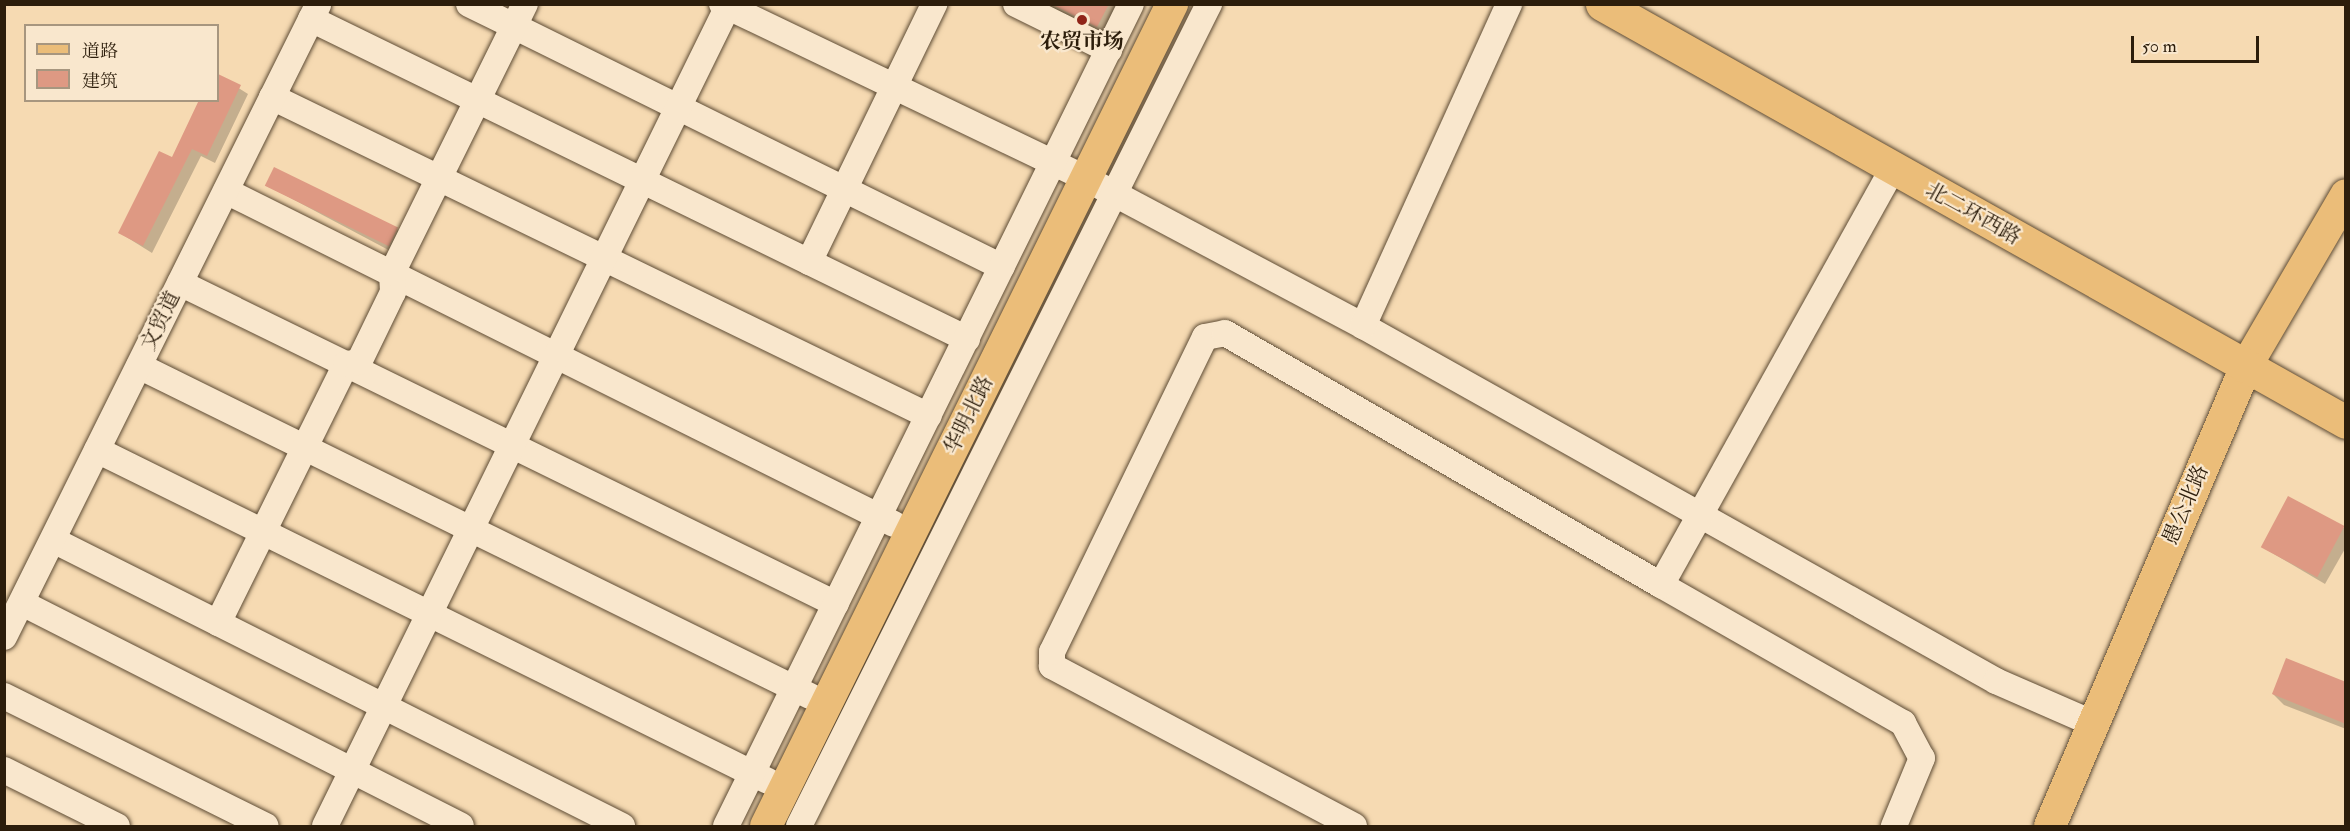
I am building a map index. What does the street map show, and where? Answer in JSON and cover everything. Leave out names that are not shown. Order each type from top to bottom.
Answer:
[{"type":"highway","name":"北二环西路","points":[[1602,4],[2246,368],[2346,422]]},
{"type":"main road","name":"华明北路","points":[[766,826],[1172,4]]},
{"type":"main road","name":"愚公北路","points":[[2050,826],[2092,723],[2246,368],[2346,195]]},
{"type":"street","points":[[469,4],[519,16],[679,107],[1002,267]]},
{"type":"street","points":[[809,262],[934,4]]},
{"type":"street","points":[[1016,4],[1109,50]]},
{"type":"street","points":[[726,826],[1131,4]]},
{"type":"street","points":[[799,826],[1209,4]]},
{"type":"street","points":[[1363,326],[1509,4]]},
{"type":"street","points":[[325,826],[679,107],[726,5],[1085,178],[1363,326],[1996,681],[2092,723]]},
{"type":"street","points":[[314,12],[477,100],[967,339]]},
{"type":"street","name":"文贸道","points":[[4,638],[314,12]]},
{"type":"street","points":[[346,364],[359,362],[393,292],[392,273],[519,16]]},
{"type":"street","points":[[272,97],[928,416]]},
{"type":"street","points":[[1660,585],[1893,169]]},
{"type":"street","points":[[226,191],[911,533]]},
{"type":"street","points":[[180,283],[836,604]]},
{"type":"street","points":[[1354,826],[1052,666],[1052,652],[1205,337],[1225,333],[1903,723],[1922,758],[1894,826]]},
{"type":"street","points":[[218,623],[346,364]]},
{"type":"street","points":[[139,366],[826,704]]},
{"type":"street","points":[[98,450],[784,789]]},
{"type":"street","points":[[53,540],[622,826]]},
{"type":"street","points":[[22,603],[461,826]]},
{"type":"street","points":[[4,696],[266,826]]},
{"type":"street","points":[[4,770],[117,826]]},
{"type":"building","points":[[1051,4],[1109,4],[1097,27]]},
{"type":"building","points":[[219,74],[241,85],[207,156],[192,149],[143,246],[118,233],[159,151],[172,157],[198,102],[219,102]]},
{"type":"building","points":[[274,167],[398,227],[389,246],[265,186]]},
{"type":"building","points":[[2288,496],[2345,526],[2317,577],[2261,547]]},
{"type":"building","points":[[2286,658],[2346,682],[2346,724],[2272,694]]},
{"type":"place","name":"农贸市场","points":[[1082,20]]}]
